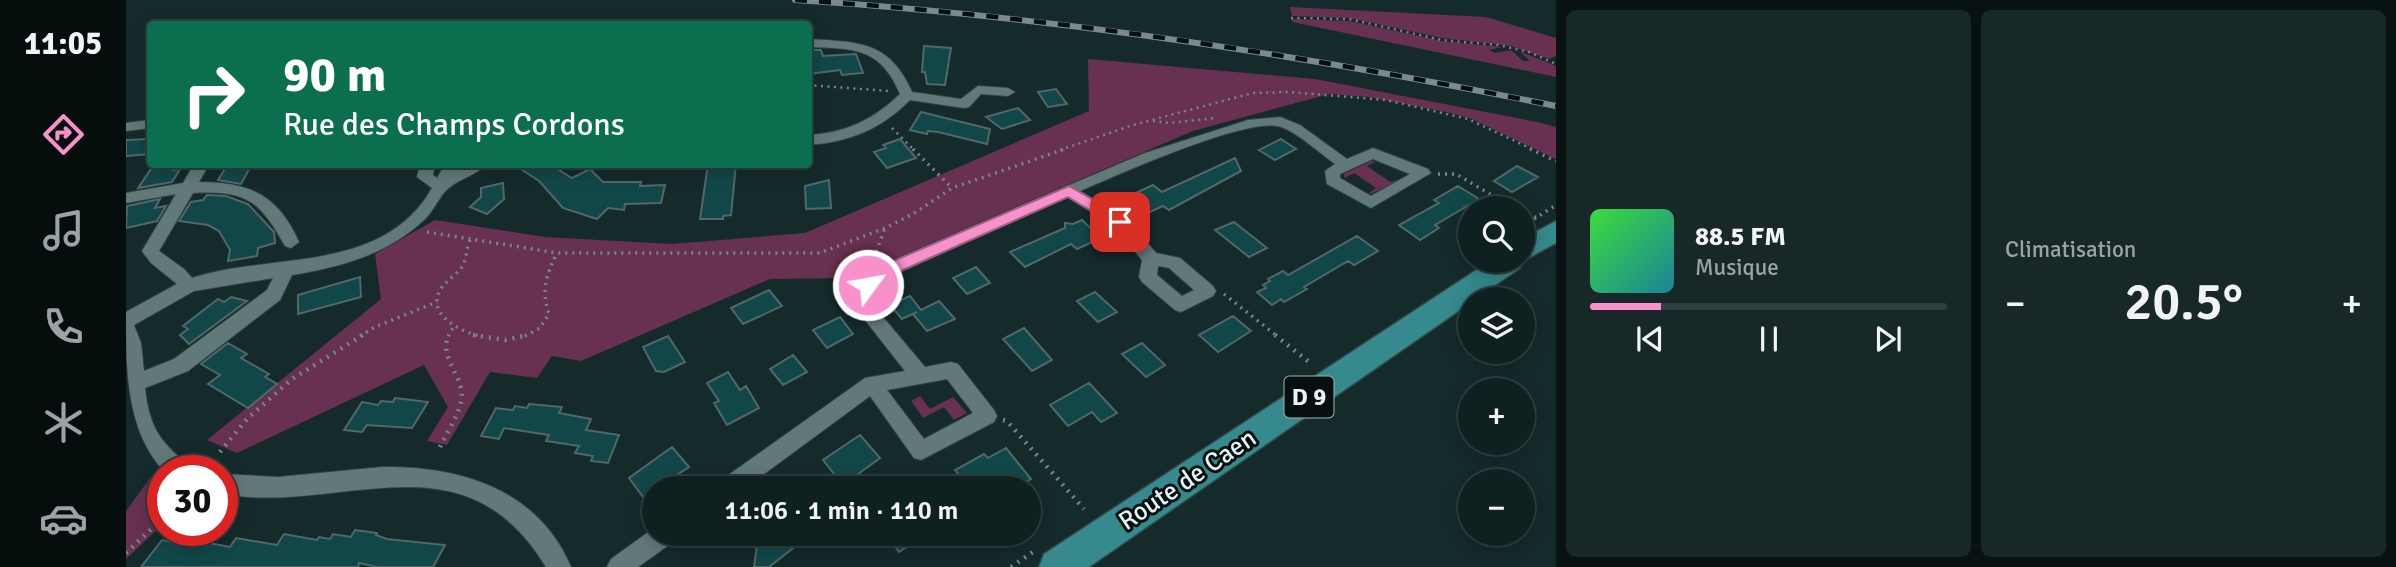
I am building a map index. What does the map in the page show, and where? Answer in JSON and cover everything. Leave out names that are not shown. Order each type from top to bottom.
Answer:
[{"type":"main road","points":[[1535,235],[1546,221]]},
{"type":"main road","name":"Route de Caen","points":[[1096,521],[1491,273]]},
{"type":"main road","name":"D 9","points":[[1057,567],[1096,521]]},
{"type":"street","points":[[812,43],[868,47],[880,53],[894,70],[907,95]]},
{"type":"street","points":[[907,95],[964,104],[978,90],[1008,92]]},
{"type":"street","points":[[812,139],[872,127],[907,95]]},
{"type":"street","points":[[921,376],[863,306],[862,294],[883,272],[1168,149],[1261,120],[1281,121],[1346,165]]},
{"type":"street","points":[[126,127],[147,124]]},
{"type":"street","points":[[1373,153],[1423,173],[1371,202],[1332,180],[1333,171],[1346,165],[1373,153]]},
{"type":"street","points":[[188,286],[182,275],[153,257],[150,251],[199,168]]},
{"type":"street","points":[[426,168],[425,177],[439,186]]},
{"type":"street","points":[[126,321],[188,286],[223,278],[286,270],[359,254],[386,242],[423,212],[434,199],[450,168]]},
{"type":"street","points":[[439,186],[473,168]]},
{"type":"street","points":[[126,198],[186,188],[231,190],[265,203],[292,242]]},
{"type":"street","points":[[1069,191],[1120,222],[1151,258],[1174,262],[1207,291],[1181,305],[1148,277],[1151,258]]},
{"type":"street","points":[[132,393],[181,365],[274,295],[286,270]]},
{"type":"street","points":[[126,327],[133,345],[132,393],[145,437],[159,455]]},
{"type":"street","points":[[745,476],[872,384],[951,370],[987,416],[921,451],[872,384]]},
{"type":"street","points":[[238,488],[269,489],[377,476],[429,477],[465,485],[497,497],[521,516],[541,537],[559,567]]},
{"type":"street","points":[[619,567],[648,546]]},
{"type":"path","points":[[1292,18],[1349,19],[1442,40],[1504,46],[1555,62]]},
{"type":"path","points":[[812,85],[907,95]]},
{"type":"path","points":[[405,228],[557,253],[810,254],[837,248],[885,228],[913,214],[952,188],[1152,121],[1253,93],[1362,97],[1468,119],[1556,161]]},
{"type":"path","points":[[1152,121],[1170,123],[1221,117]]},
{"type":"path","points":[[872,127],[890,127],[952,188]]},
{"type":"path","points":[[1456,174],[1494,196]]},
{"type":"path","points":[[1546,221],[1556,205]]},
{"type":"path","points":[[883,272],[874,256],[885,228]]},
{"type":"path","points":[[470,240],[466,261],[437,295],[437,302],[453,328],[475,335],[509,340],[528,338],[541,330],[549,314],[543,301],[542,286],[557,253]]},
{"type":"path","points":[[1207,291],[1228,295],[1309,362]]},
{"type":"path","points":[[220,452],[247,419],[292,379],[375,327],[437,302]]},
{"type":"path","points":[[440,447],[461,401],[461,383],[446,355],[447,339],[453,328]]},
{"type":"path","points":[[1007,421],[1096,521]]},
{"type":"path","points":[[126,553],[147,533]]},
{"type":"shaded area","points":[[1290,7],[1486,17],[1556,38],[1556,56],[1549,59],[1511,46],[1442,38],[1349,18],[1292,16]]},
{"type":"shaded area","points":[[1292,19],[1350,21],[1442,41],[1502,47],[1489,50],[1495,53],[1511,50],[1523,61],[1530,61],[1519,51],[1556,66],[1556,77],[1292,22]]},
{"type":"shaded area","points":[[1088,59],[1315,79],[1537,122],[1556,127],[1556,159],[1472,119],[1369,97],[1329,94],[1193,131],[850,278],[770,279],[581,361],[552,356],[537,378],[490,372],[447,445],[427,441],[448,407],[424,365],[237,453],[207,440],[381,299],[375,254],[435,220],[545,237],[672,244],[805,233],[1089,111]]},
{"type":"shaded area","points":[[1375,162],[1367,166],[1390,182],[1402,179],[1371,194],[1369,193],[1376,188],[1354,173],[1345,178],[1343,174]]},
{"type":"shaded area","points":[[920,396],[930,409],[953,397],[967,413],[954,420],[944,407],[923,418],[911,401]]},
{"type":"shaded area","points":[[147,482],[147,539],[126,559],[126,511]]},
{"type":"building","points":[[924,46],[951,48],[945,85],[927,84],[925,72],[922,72]]},
{"type":"building","points":[[812,50],[821,50],[823,56],[856,54],[863,73],[842,75],[840,70],[812,74]]},
{"type":"building","points":[[1056,89],[1067,104],[1048,107],[1038,92]]},
{"type":"building","points":[[1018,108],[1030,120],[1002,129],[986,117]]},
{"type":"building","points":[[921,112],[990,129],[987,144],[938,132],[928,131],[927,134],[910,130]]},
{"type":"building","points":[[147,139],[147,154],[126,156],[126,140]]},
{"type":"building","points":[[900,139],[916,158],[887,168],[874,152],[886,148],[883,145]]},
{"type":"building","points":[[1281,139],[1296,149],[1275,160],[1259,150]]},
{"type":"building","points":[[1235,158],[1241,171],[1169,210],[1163,206],[1143,215],[1123,199],[1153,185],[1162,192]]},
{"type":"building","points":[[1517,166],[1538,177],[1512,192],[1494,181]]},
{"type":"building","points":[[152,168],[180,169],[172,182],[138,188]]},
{"type":"building","points":[[226,168],[250,168],[241,184],[218,180]]},
{"type":"building","points":[[519,168],[556,168],[572,178],[590,169],[603,182],[641,182],[640,186],[665,185],[661,203],[625,204],[624,210],[608,208],[597,219],[563,208],[539,181]]},
{"type":"building","points":[[707,168],[736,168],[731,215],[723,216],[723,219],[700,219]]},
{"type":"building","points":[[829,180],[831,208],[806,209],[805,186]]},
{"type":"building","points":[[503,183],[504,199],[487,214],[470,207],[481,197],[481,188]]},
{"type":"building","points":[[1458,186],[1474,196],[1458,196],[1458,211],[1435,225],[1439,228],[1420,240],[1399,225],[1439,203],[1434,200]]},
{"type":"building","points":[[207,195],[226,196],[248,204],[274,232],[275,243],[258,248],[257,256],[228,261],[230,250],[219,231],[208,225],[179,221],[191,202],[203,200]]},
{"type":"building","points":[[160,199],[155,208],[166,206],[157,221],[126,228],[127,206]]},
{"type":"building","points":[[1082,220],[1101,238],[1077,249],[1071,244],[1025,267],[1010,252],[1065,228],[1065,223],[1073,224]]},
{"type":"building","points":[[1234,222],[1267,248],[1249,257],[1215,230]]},
{"type":"building","points":[[1357,236],[1378,251],[1354,265],[1348,261],[1284,302],[1281,299],[1272,305],[1257,292],[1266,288],[1263,285],[1270,281],[1268,279],[1283,271],[1288,275]]},
{"type":"building","points":[[976,267],[990,283],[967,294],[953,278]]},
{"type":"building","points":[[360,277],[361,297],[298,314],[298,295]]},
{"type":"building","points":[[769,290],[782,306],[743,324],[731,308]]},
{"type":"building","points":[[1095,292],[1117,312],[1098,322],[1077,301]]},
{"type":"building","points":[[910,296],[921,310],[939,301],[955,319],[927,331],[913,314],[917,312],[902,319],[890,305]]},
{"type":"building","points":[[231,297],[247,301],[189,344],[180,335],[188,329],[183,326],[218,299],[224,302]]},
{"type":"building","points":[[1233,316],[1251,331],[1218,352],[1199,335]]},
{"type":"building","points":[[840,317],[853,334],[827,348],[813,330]]},
{"type":"building","points":[[1024,328],[1052,360],[1032,371],[1003,339]]},
{"type":"building","points":[[668,336],[685,362],[664,372],[656,371],[643,347]]},
{"type":"building","points":[[228,343],[247,354],[241,358],[269,374],[265,377],[277,384],[248,408],[208,384],[220,375],[201,364]]},
{"type":"building","points":[[1142,343],[1165,365],[1146,377],[1122,354]]},
{"type":"building","points":[[793,355],[807,372],[783,385],[770,369]]},
{"type":"building","points":[[728,372],[740,390],[746,386],[759,408],[727,425],[714,403],[719,401],[707,383]]},
{"type":"building","points":[[1089,383],[1117,413],[1101,422],[1092,412],[1068,426],[1050,405]]},
{"type":"building","points":[[395,398],[428,402],[412,428],[367,425],[362,432],[344,430],[362,402],[378,405],[381,401],[393,402]]},
{"type":"building","points":[[529,404],[562,407],[559,413],[591,419],[586,430],[619,435],[608,463],[591,461],[593,456],[575,453],[579,446],[546,441],[549,435],[504,428],[499,439],[481,436],[496,408],[513,410],[515,406],[527,408]]},
{"type":"building","points":[[860,435],[880,458],[855,476],[836,476],[823,460]]},
{"type":"building","points":[[672,447],[689,467],[675,476],[642,476],[642,496],[629,478]]},
{"type":"building","points":[[1006,448],[1029,476],[960,476],[955,470],[984,454],[988,458]]},
{"type":"building","points":[[355,530],[377,533],[376,535],[387,539],[445,545],[433,567],[377,567],[359,563],[358,567],[141,567],[157,546],[230,547],[238,546],[238,538],[277,545],[284,534],[317,540],[319,537],[330,539],[333,534],[351,537]]},
{"type":"building","points":[[757,546],[796,546],[769,567],[754,567]]},
{"type":"building","points":[[895,546],[908,546],[899,552]]},
{"type":"railway","points":[[795,0],[987,16],[1177,40],[1367,70],[1556,106]]},
{"type":"route","points":[[868,285],[883,272],[1069,191],[1120,222]]}]
